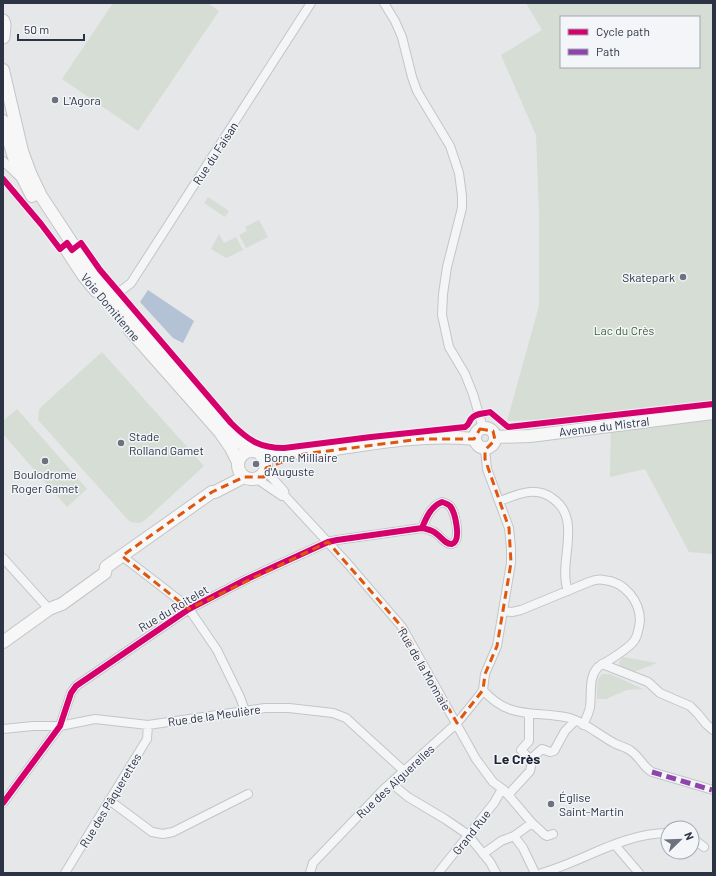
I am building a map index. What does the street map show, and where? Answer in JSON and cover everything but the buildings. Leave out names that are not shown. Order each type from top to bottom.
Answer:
[{"type":"main road","points":[[3,21],[3,37]]},
{"type":"street","name":"Rue du Faisan","points":[[113,297],[131,283],[312,3]]},
{"type":"street","points":[[384,3],[395,21],[402,38],[417,91],[450,146],[459,173],[462,208],[447,267],[442,315],[449,347],[465,374],[473,394],[483,428]]},
{"type":"street","name":"Voie Domitienne","points":[[3,70],[26,163],[41,196],[93,275],[237,439],[255,453]]},
{"type":"street","points":[[5,139],[16,119]]},
{"type":"street","name":"Voie Domitienne","points":[[3,121],[5,139],[23,179],[83,275],[220,432],[231,448],[244,472]]},
{"type":"street","points":[[3,161],[23,179]]},
{"type":"street","name":"Avenue du Mistral","points":[[496,437],[530,436],[713,413]]},
{"type":"street","points":[[483,428],[491,429],[496,437],[494,444],[485,449],[477,445],[475,439],[478,430],[483,428]]},
{"type":"street","points":[[3,642],[49,608],[57,598],[100,567],[106,567],[212,492],[213,487],[244,472],[262,475],[266,469],[304,454],[421,439],[475,439]]},
{"type":"street","points":[[485,449],[488,469],[509,528],[511,563],[497,646],[485,674],[483,690],[492,700],[502,706],[529,714],[566,717],[631,751],[646,768],[652,772],[713,790]]},
{"type":"street","points":[[244,472],[242,455],[255,453],[281,455],[300,452],[304,454]]},
{"type":"street","points":[[255,453],[265,461],[266,469]]},
{"type":"street","name":"Rue de la Monnaie","points":[[266,469],[284,491],[285,496],[328,542],[402,627],[476,759],[493,782],[508,795],[532,823],[545,835],[553,834]]},
{"type":"street","name":"Rue de la Monnaie","points":[[244,472],[282,496],[285,496]]},
{"type":"street","points":[[500,500],[525,492],[534,491],[544,493],[560,504],[564,510],[568,523],[565,575],[565,583],[568,591]]},
{"type":"street","points":[[442,502],[446,503],[452,510],[457,539],[455,542],[448,544],[436,532],[422,528],[434,507],[442,502]]},
{"type":"street","name":"Rue du Roitelet","points":[[3,803],[60,726],[71,693],[76,686],[189,609],[247,579],[328,542],[422,528]]},
{"type":"street","points":[[122,556],[189,609],[217,650],[240,697],[245,711]]},
{"type":"street","points":[[3,558],[49,608]]},
{"type":"street","points":[[503,611],[512,612],[521,610],[589,582],[603,579],[611,581],[623,588],[632,596],[639,610],[639,626],[634,641],[594,671],[589,714],[565,732],[554,751],[550,752],[544,748],[533,757],[530,771],[508,795]]},
{"type":"street","points":[[602,664],[648,682],[660,693],[690,706],[713,730]]},
{"type":"street","name":"Rue des Aiguerelles","points":[[310,873],[313,863],[391,783],[456,723],[483,690]]},
{"type":"street","name":"Rue de la Meulière","points":[[3,729],[33,726],[60,726],[95,719],[148,725],[276,707],[333,713],[346,718],[404,771]]},
{"type":"street","points":[[529,714],[529,741],[521,750],[532,761]]},
{"type":"street","name":"Rue des Pâquerettes","points":[[65,873],[147,739],[148,725]]},
{"type":"street","points":[[391,783],[408,797],[445,818],[467,834],[490,862],[496,873]]},
{"type":"street","name":"Grand Rue","points":[[438,873],[467,834],[494,803],[502,789]]},
{"type":"street","points":[[110,800],[152,832],[163,834],[173,832],[248,794]]},
{"type":"street","points":[[483,854],[502,841],[514,836],[532,823]]},
{"type":"street","points":[[542,873],[641,836],[660,834]]},
{"type":"street","points":[[514,836],[523,848],[535,873]]},
{"type":"street","points":[[700,844],[704,847]]},
{"type":"street","points":[[615,845],[638,873]]},
{"type":"highlighted area","points":[[480,429],[493,431],[495,440],[485,450],[485,459],[509,528],[511,563],[497,646],[485,674],[483,690],[457,723],[402,627],[328,542],[189,609],[122,556],[212,492],[244,477],[264,477],[266,468],[304,454],[421,439],[474,439]]},
{"type":"green space","points":[[113,3],[208,3],[219,11],[138,131],[62,79]]},
{"type":"green space","name":"Lac du Crès","points":[[526,3],[713,3],[713,554],[689,552],[645,469],[610,477],[611,417],[507,421],[539,306],[539,213],[536,135],[501,55],[542,30]]},
{"type":"green space","points":[[208,197],[229,211],[225,217],[204,203]]},
{"type":"green space","points":[[259,220],[268,237],[246,248],[239,235],[247,231],[245,227]]},
{"type":"green space","points":[[219,234],[224,243],[236,237],[243,250],[226,258],[211,249]]},
{"type":"green space","name":"Stade Rolland Gamet","points":[[102,352],[204,466],[144,521],[139,523],[130,522],[38,420],[39,410],[42,406]]},
{"type":"green space","name":"Boulodrome Roger Gamet","points":[[17,409],[87,489],[67,507],[3,434],[3,421]]},
{"type":"green space","points":[[623,657],[657,663],[634,672],[620,666],[619,662]]},
{"type":"green space","points":[[603,674],[610,674],[643,689],[627,690],[606,699],[597,699],[598,681],[600,676]]},
{"type":"water","points":[[148,290],[194,321],[183,343],[173,338],[140,302]]},
{"type":"marked path","points":[[652,772],[712,790]]},
{"type":"cycle path","points":[[3,179],[60,249],[67,243],[72,250],[81,243],[100,270],[231,423],[243,434],[261,445],[284,448],[465,427],[473,417],[490,412],[508,427],[713,404]]},
{"type":"cycle path","points":[[3,803],[60,726],[71,693],[76,686],[189,609],[247,579],[328,542],[422,528],[433,531],[449,544],[455,542],[457,538],[457,526],[452,509],[449,505],[442,502],[432,509],[422,528]]},
{"type":"place","name":"L'Agora","points":[[55,100]]},
{"type":"place","name":"Skatepark","points":[[683,277]]},
{"type":"place","name":"Stade Rolland Gamet","points":[[121,443]]},
{"type":"place","name":"Boulodrome Roger Gamet","points":[[45,461]]},
{"type":"place","name":"Borne Milliaire d'Auguste","points":[[256,464]]},
{"type":"place","name":"Église Saint-Martin","points":[[551,804]]},
{"type":"district","name":"Le Crès","points":[[517,758]]}]
